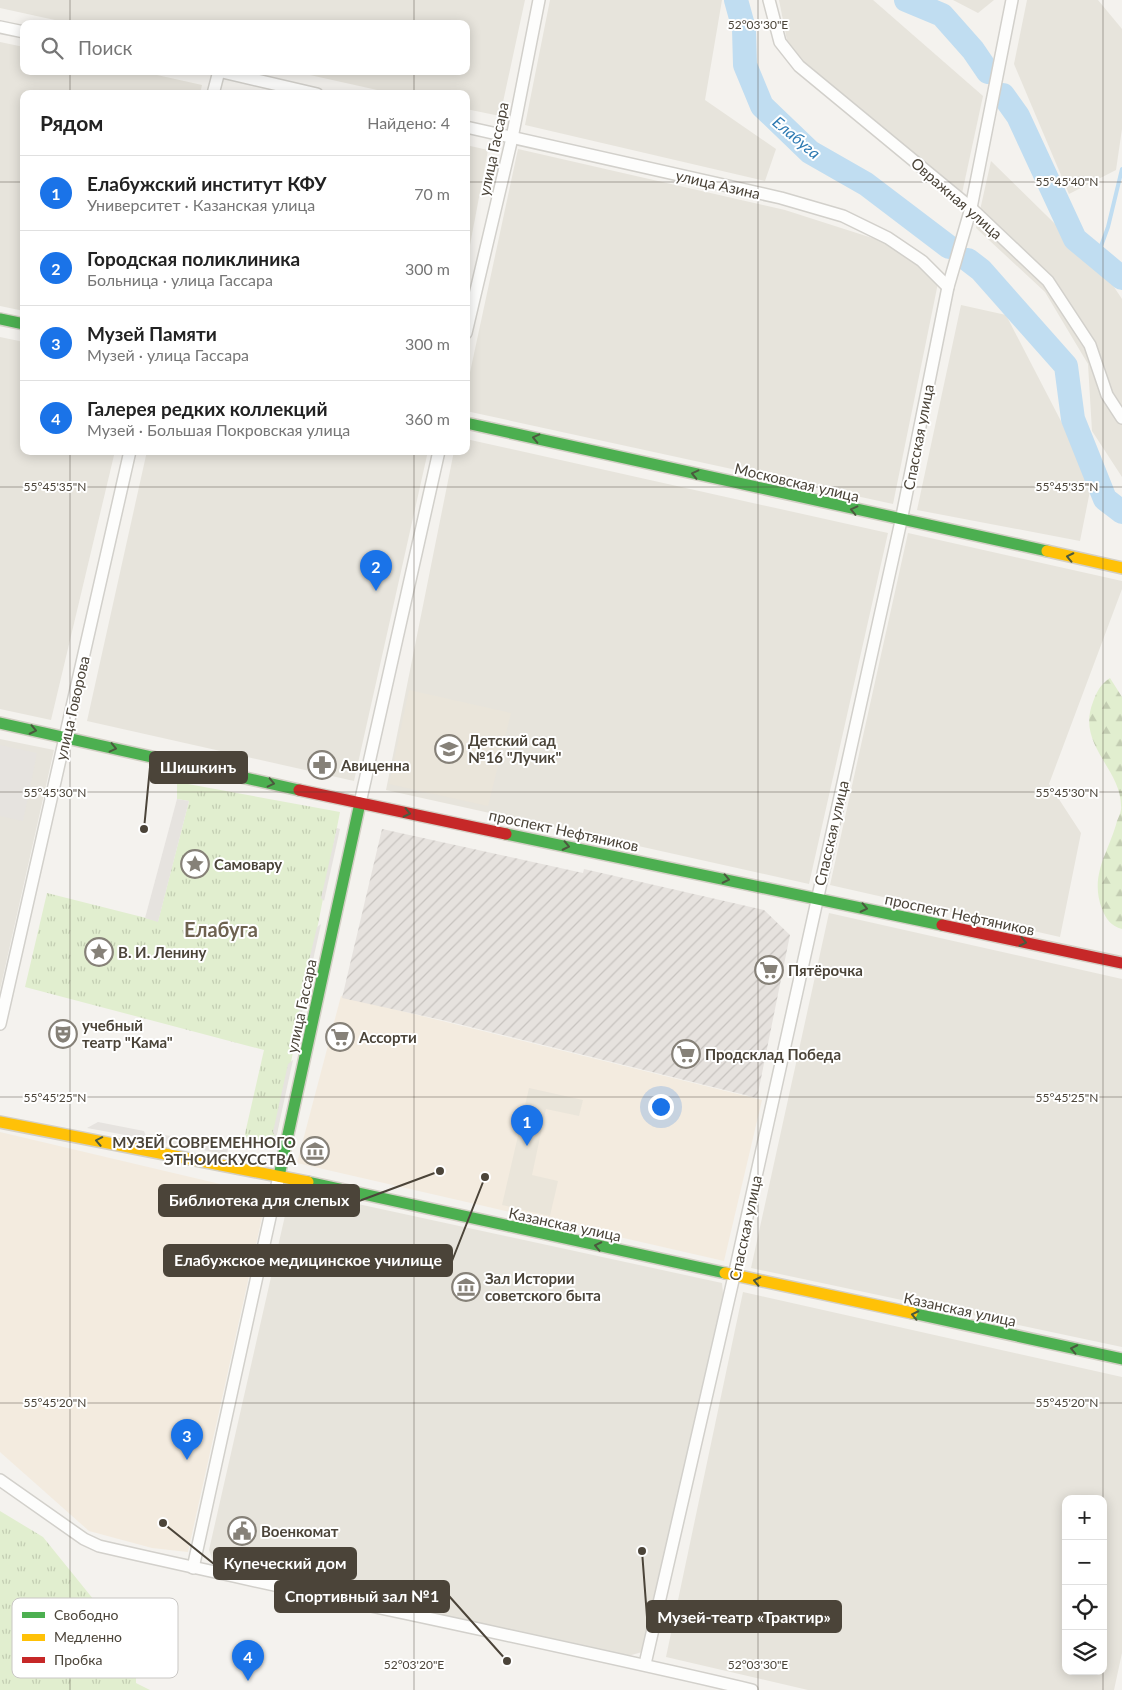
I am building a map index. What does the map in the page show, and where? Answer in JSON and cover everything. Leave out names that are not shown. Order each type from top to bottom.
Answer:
[{"type":"main road","points":[[0,319],[20,323]]},
{"type":"main road","name":"Московская улица","points":[[470,424],[901,521],[1120,567]]},
{"type":"main road","name":"проспект Нефтяников","points":[[0,723],[360,803],[1122,964]]},
{"type":"main road","name":"улица Гассара","points":[[279,1176],[360,803]]},
{"type":"main road","name":"Казанская улица","points":[[0,1122],[279,1176],[1122,1359]]},
{"type":"street","name":"улица Гассара","points":[[470,316],[512,138],[539,0]]},
{"type":"street","name":"Овражная улица","points":[[769,0],[780,42],[799,66],[971,208],[1048,281],[1090,344],[1107,395],[1122,418]]},
{"type":"street","name":"Спасская улица","points":[[645,1664],[734,1276],[816,898],[901,521],[948,287],[971,208],[1012,0]]},
{"type":"street","points":[[0,27],[20,31]]},
{"type":"street","points":[[214,90],[217,75]]},
{"type":"street","points":[[235,75],[300,90]]},
{"type":"street","name":"улица Азина","points":[[470,129],[781,198],[843,216],[888,238],[915,256],[948,287]]},
{"type":"street","name":"улица Говорова","points":[[0,1024],[129,455]]},
{"type":"street","name":"улица Гассара","points":[[360,803],[438,455]]},
{"type":"street","name":"улица Гассара","points":[[193,1568],[279,1176]]},
{"type":"street","points":[[0,1480],[84,1539],[99,1546],[193,1568],[645,1664],[752,1690]]},
{"type":"shaded area","points":[[0,0],[525,0],[500,116],[470,110],[470,90],[377,90],[310,75],[470,75],[470,20],[55,20],[0,8]]},
{"type":"shaded area","points":[[550,0],[722,0],[705,100],[776,149],[765,181],[525,125]]},
{"type":"shaded area","points":[[779,0],[873,0],[983,96],[961,198],[791,61]]},
{"type":"shaded area","points":[[953,0],[994,0],[978,13]]},
{"type":"shaded area","points":[[1027,0],[1098,0],[1122,29],[1122,129],[1116,170],[1069,194],[1014,64]]},
{"type":"shaded area","points":[[0,42],[20,46],[20,75],[157,75],[202,85],[201,90],[20,90],[20,310],[0,306]]},
{"type":"shaded area","points":[[470,146],[488,150],[470,245]]},
{"type":"shaded area","points":[[518,149],[785,210],[891,244],[938,283],[893,504],[470,412],[470,372]]},
{"type":"shaded area","points":[[991,161],[1104,272],[1122,299],[1122,477],[1092,431],[1088,364],[1045,292],[976,228]]},
{"type":"shaded area","points":[[961,305],[1006,315],[1092,481],[1080,541],[917,510]]},
{"type":"shaded area","points":[[0,337],[20,341],[20,455],[114,455],[51,720],[0,709]]},
{"type":"shaded area","points":[[470,440],[888,533],[809,884],[386,790],[453,455],[470,455]]},
{"type":"shaded area","points":[[146,455],[427,455],[354,781],[87,721]]},
{"type":"shaded area","points":[[908,533],[1122,581],[1122,589],[1049,784],[1081,833],[1060,937],[830,885]]},
{"type":"shaded area","name":"Детский сад №16 \"Лучик\"","points":[[409,690],[511,713],[488,806],[389,784]]},
{"type":"shaded area","points":[[0,739],[54,750],[0,990]]},
{"type":"shaded area","points":[[0,745],[37,753],[23,821],[0,816]]},
{"type":"shaded area","points":[[177,799],[189,801],[158,922],[145,918]]},
{"type":"shaded area","points":[[337,828],[340,829],[324,901],[321,898]]},
{"type":"shaded area","points":[[382,829],[583,873],[584,869],[764,910],[790,935],[757,1098],[442,1020],[342,998]]},
{"type":"shaded area","points":[[829,913],[1122,979],[1122,1347],[751,1268]]},
{"type":"shaded area","points":[[321,924],[308,983],[305,977],[317,927]]},
{"type":"shaded area","points":[[341,996],[762,1100],[724,1261],[297,1163]]},
{"type":"shaded area","points":[[303,1008],[296,1043],[293,1037],[299,1011]]},
{"type":"shaded area","points":[[293,1060],[276,1138],[273,1132],[288,1064]]},
{"type":"shaded area","points":[[529,1088],[583,1100],[579,1116],[546,1109],[532,1175],[558,1181],[550,1216],[502,1205]]},
{"type":"shaded area","points":[[98,1122],[144,1131],[147,1139],[87,1128]]},
{"type":"shaded area","points":[[0,1132],[267,1195],[188,1552],[152,1548],[89,1531],[0,1452]]},
{"type":"shaded area","points":[[160,1134],[189,1140],[187,1148],[155,1141]]},
{"type":"shaded area","points":[[200,1142],[228,1148],[227,1155],[198,1149]]},
{"type":"shaded area","points":[[298,1191],[722,1283],[724,1303],[649,1650],[628,1656],[215,1567],[209,1550],[289,1198]]},
{"type":"shaded area","points":[[743,1292],[1122,1377],[1122,1653],[1114,1690],[808,1690],[666,1657]]},
{"type":"green space","points":[[1110,678],[1122,697],[1122,929],[1107,919],[1102,909],[1098,885],[1102,864],[1120,813],[1119,792],[1094,744],[1090,731],[1089,717],[1098,691]]},
{"type":"green space","points":[[177,782],[340,812],[275,1144],[244,1138],[264,1050],[25,987],[47,893],[158,921],[189,801],[177,799]]},
{"type":"green space","points":[[0,1511],[43,1537],[92,1598],[12,1598],[12,1678],[136,1678],[136,1683],[150,1690],[0,1690]]},
{"type":"waterway","name":"Елабуга","points":[[736,0],[744,29],[745,65],[762,106],[810,152],[866,184],[949,247]]},
{"type":"waterway","name":"Елабуга","points":[[906,0],[942,15],[973,50],[988,72]]},
{"type":"waterway","name":"Елабуга","points":[[1003,95],[1018,116],[1075,239],[1122,278]]},
{"type":"waterway","points":[[1097,257],[1108,227],[1122,169]]},
{"type":"waterway","points":[[968,260],[981,270],[1066,366],[1073,419],[1105,499],[1122,512]]},
{"type":"traffic: fast","points":[[0,319],[20,323]]},
{"type":"traffic: fast","points":[[470,424],[1047,551]]},
{"type":"traffic: fast","points":[[0,723],[299,790]]},
{"type":"traffic: fast","points":[[279,1176],[360,803]]},
{"type":"traffic: fast","points":[[506,834],[942,925]]},
{"type":"traffic: fast","points":[[308,1182],[725,1273]]},
{"type":"traffic: fast","points":[[912,1313],[1122,1359]]},
{"type":"traffic: slow","points":[[1047,551],[1122,568]]},
{"type":"traffic: slow","points":[[0,1122],[308,1182]]},
{"type":"traffic: slow","points":[[725,1273],[912,1313]]},
{"type":"traffic: jam","points":[[299,790],[506,834]]},
{"type":"traffic: jam","points":[[942,925],[1122,963]]},
{"type":"place","name":"Городская поликлиника","points":[[376,591]]},
{"type":"place","name":"Детский сад №16 \"Лучик\"","points":[[449,749]]},
{"type":"place","name":"Авиценна","points":[[322,765]]},
{"type":"place","name":"Шишкинъ","points":[[144,829]]},
{"type":"place","name":"Самовару","points":[[195,864]]},
{"type":"place","name":"В. И. Ленину","points":[[99,952]]},
{"type":"place","name":"Пятёрочка","points":[[769,970]]},
{"type":"place","name":"учебный театр \"Кама\"","points":[[63,1034]]},
{"type":"place","name":"Ассорти","points":[[340,1037]]},
{"type":"place","name":"Продсклад Победа","points":[[686,1054]]},
{"type":"place","name":"Елабужский институт КФУ","points":[[527,1146]]},
{"type":"place","name":"МУЗЕЙ СОВРЕМЕННОГО ЭТНОИСКУССТВА","points":[[315,1151]]},
{"type":"place","name":"Библиотека для слепых","points":[[440,1171]]},
{"type":"place","name":"Елабужское медицинское училище","points":[[485,1177]]},
{"type":"place","name":"Зал Истории советского быта","points":[[466,1287]]},
{"type":"place","name":"Музей Памяти","points":[[187,1460]]},
{"type":"place","name":"Купеческий дом","points":[[163,1523]]},
{"type":"place","name":"Военкомат","points":[[242,1531]]},
{"type":"place","name":"Музей-театр «Трактир»","points":[[642,1551]]},
{"type":"place","name":"Спортивный зал №1","points":[[507,1661]]},
{"type":"place","name":"Галерея редких коллекций","points":[[248,1681]]},
{"type":"district","name":"Елабуга","points":[[221,929]]}]
